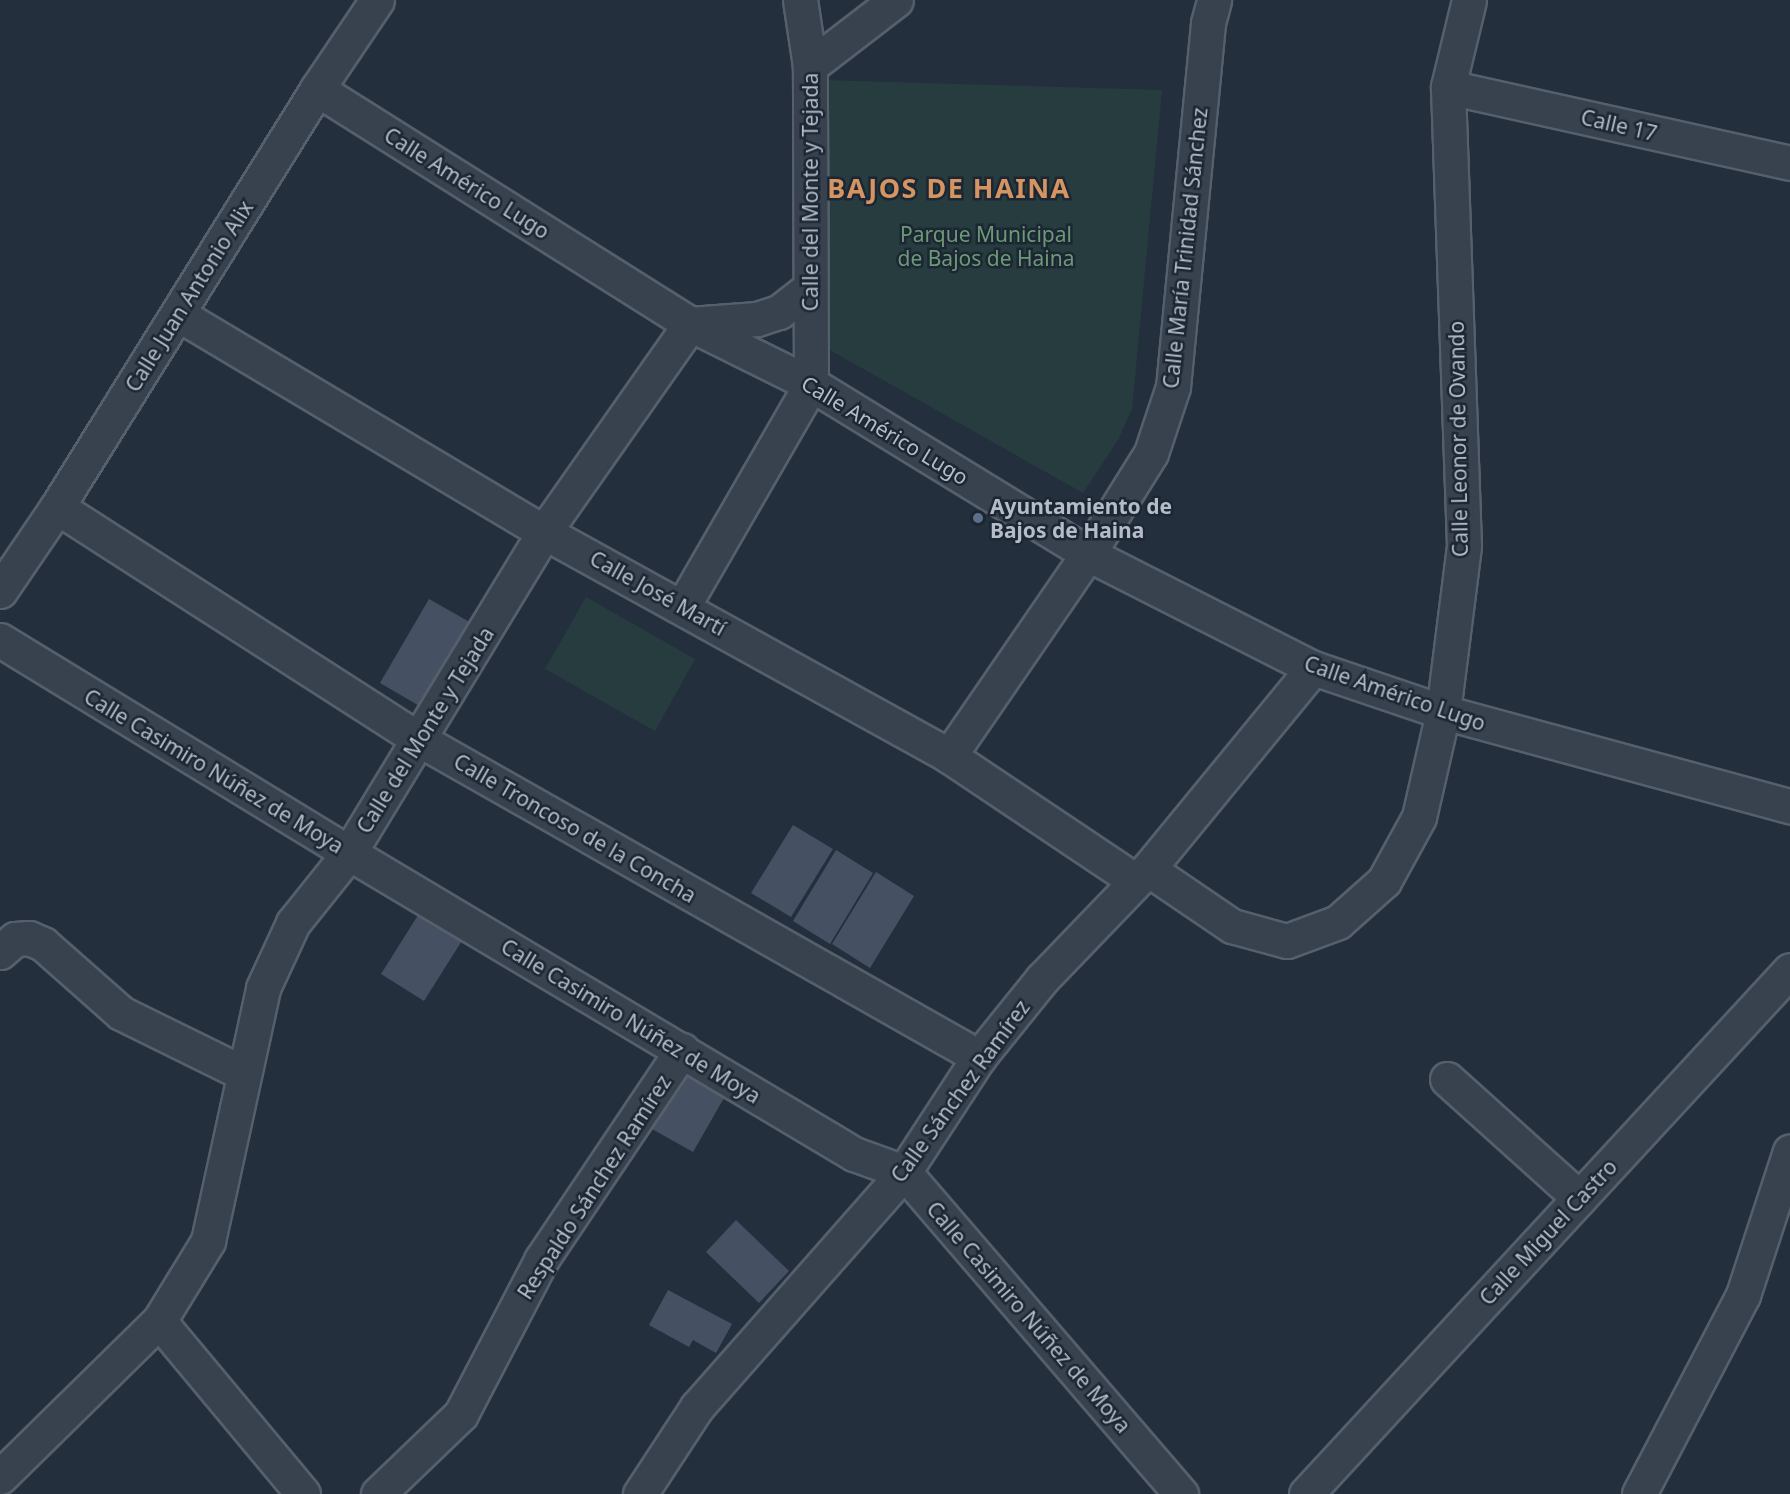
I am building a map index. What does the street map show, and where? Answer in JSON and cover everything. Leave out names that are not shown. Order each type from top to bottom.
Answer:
[{"type":"street","name":"Calle Juan Antonio Alix","points":[[0,591],[57,507],[317,89],[377,0]]},
{"type":"street","name":"Calle del Monte y Tejada","points":[[800,0],[810,66],[811,384]]},
{"type":"street","points":[[810,66],[896,0]]},
{"type":"street","name":"Calle María Trinidad Sánchez","points":[[949,756],[1088,554],[1151,453],[1173,387],[1208,23],[1214,0]]},
{"type":"street","name":"Calle Leonor de Ovando","points":[[1141,874],[1232,926],[1287,941],[1338,922],[1384,881],[1419,817],[1443,712],[1464,546],[1448,87],[1469,0]]},
{"type":"street","name":"Calle 17","points":[[1448,87],[1790,163]]},
{"type":"street","name":"Calle Américo Lugo","points":[[317,89],[690,324],[811,384],[1088,554],[1313,669],[1443,712],[1790,806]]},
{"type":"street","points":[[690,324],[757,319],[779,312],[810,288]]},
{"type":"street","name":"Calle José Martí","points":[[178,314],[544,532],[683,606],[949,756],[1141,874]]},
{"type":"street","name":"Calle del Monte y Tejada","points":[[0,1477],[159,1320],[208,1241],[263,988],[293,923],[349,853],[420,740],[544,532],[690,324]]},
{"type":"street","points":[[683,606],[811,384]]},
{"type":"street","name":"Calle Troncoso de la Concha","points":[[57,507],[420,740],[979,1057]]},
{"type":"street","name":"Calle Casimiro Núñez de Moya","points":[[0,640],[349,853],[854,1154],[904,1172],[1181,1494]]},
{"type":"street","name":"Calle Sánchez Ramírez","points":[[640,1494],[697,1407],[904,1172],[979,1057],[1042,979],[1141,874],[1313,669]]},
{"type":"street","points":[[0,952],[15,939],[29,938],[43,944],[121,1013],[243,1073]]},
{"type":"street","name":"Calle Miguel Castro","points":[[1306,1494],[1790,970]]},
{"type":"street","name":"Respaldo Sánchez Ramírez","points":[[378,1494],[461,1413],[541,1260],[682,1050]]},
{"type":"street","points":[[1447,1079],[1579,1198]]},
{"type":"street","points":[[1639,1494],[1743,1295],[1790,1151]]},
{"type":"street","points":[[159,1320],[303,1494]]},
{"type":"green space","name":"Parque Municipal de Bajos de Haina","points":[[821,80],[1162,90],[1132,409],[1118,440],[1083,493],[828,349]]},
{"type":"green space","points":[[586,597],[695,659],[655,731],[545,669]]},
{"type":"building","points":[[429,599],[473,624],[423,708],[380,683]]},
{"type":"building","points":[[793,825],[833,849],[791,917],[751,893]]},
{"type":"building","points":[[836,850],[873,873],[830,944],[793,921]]},
{"type":"building","points":[[876,872],[914,896],[870,968],[832,944]]},
{"type":"building","points":[[420,912],[463,939],[424,1001],[381,974]]},
{"type":"building","points":[[684,1075],[724,1098],[693,1152],[652,1129]]},
{"type":"building","points":[[736,1220],[789,1271],[759,1303],[706,1252]]},
{"type":"building","points":[[668,1290],[732,1324],[716,1353],[693,1340],[689,1347],[649,1325]]},
{"type":"place","name":"Ayuntamiento de Bajos de Haina","points":[[978,518]]},
{"type":"district","name":"BAJOS DE HAINA","points":[[949,188]]}]
